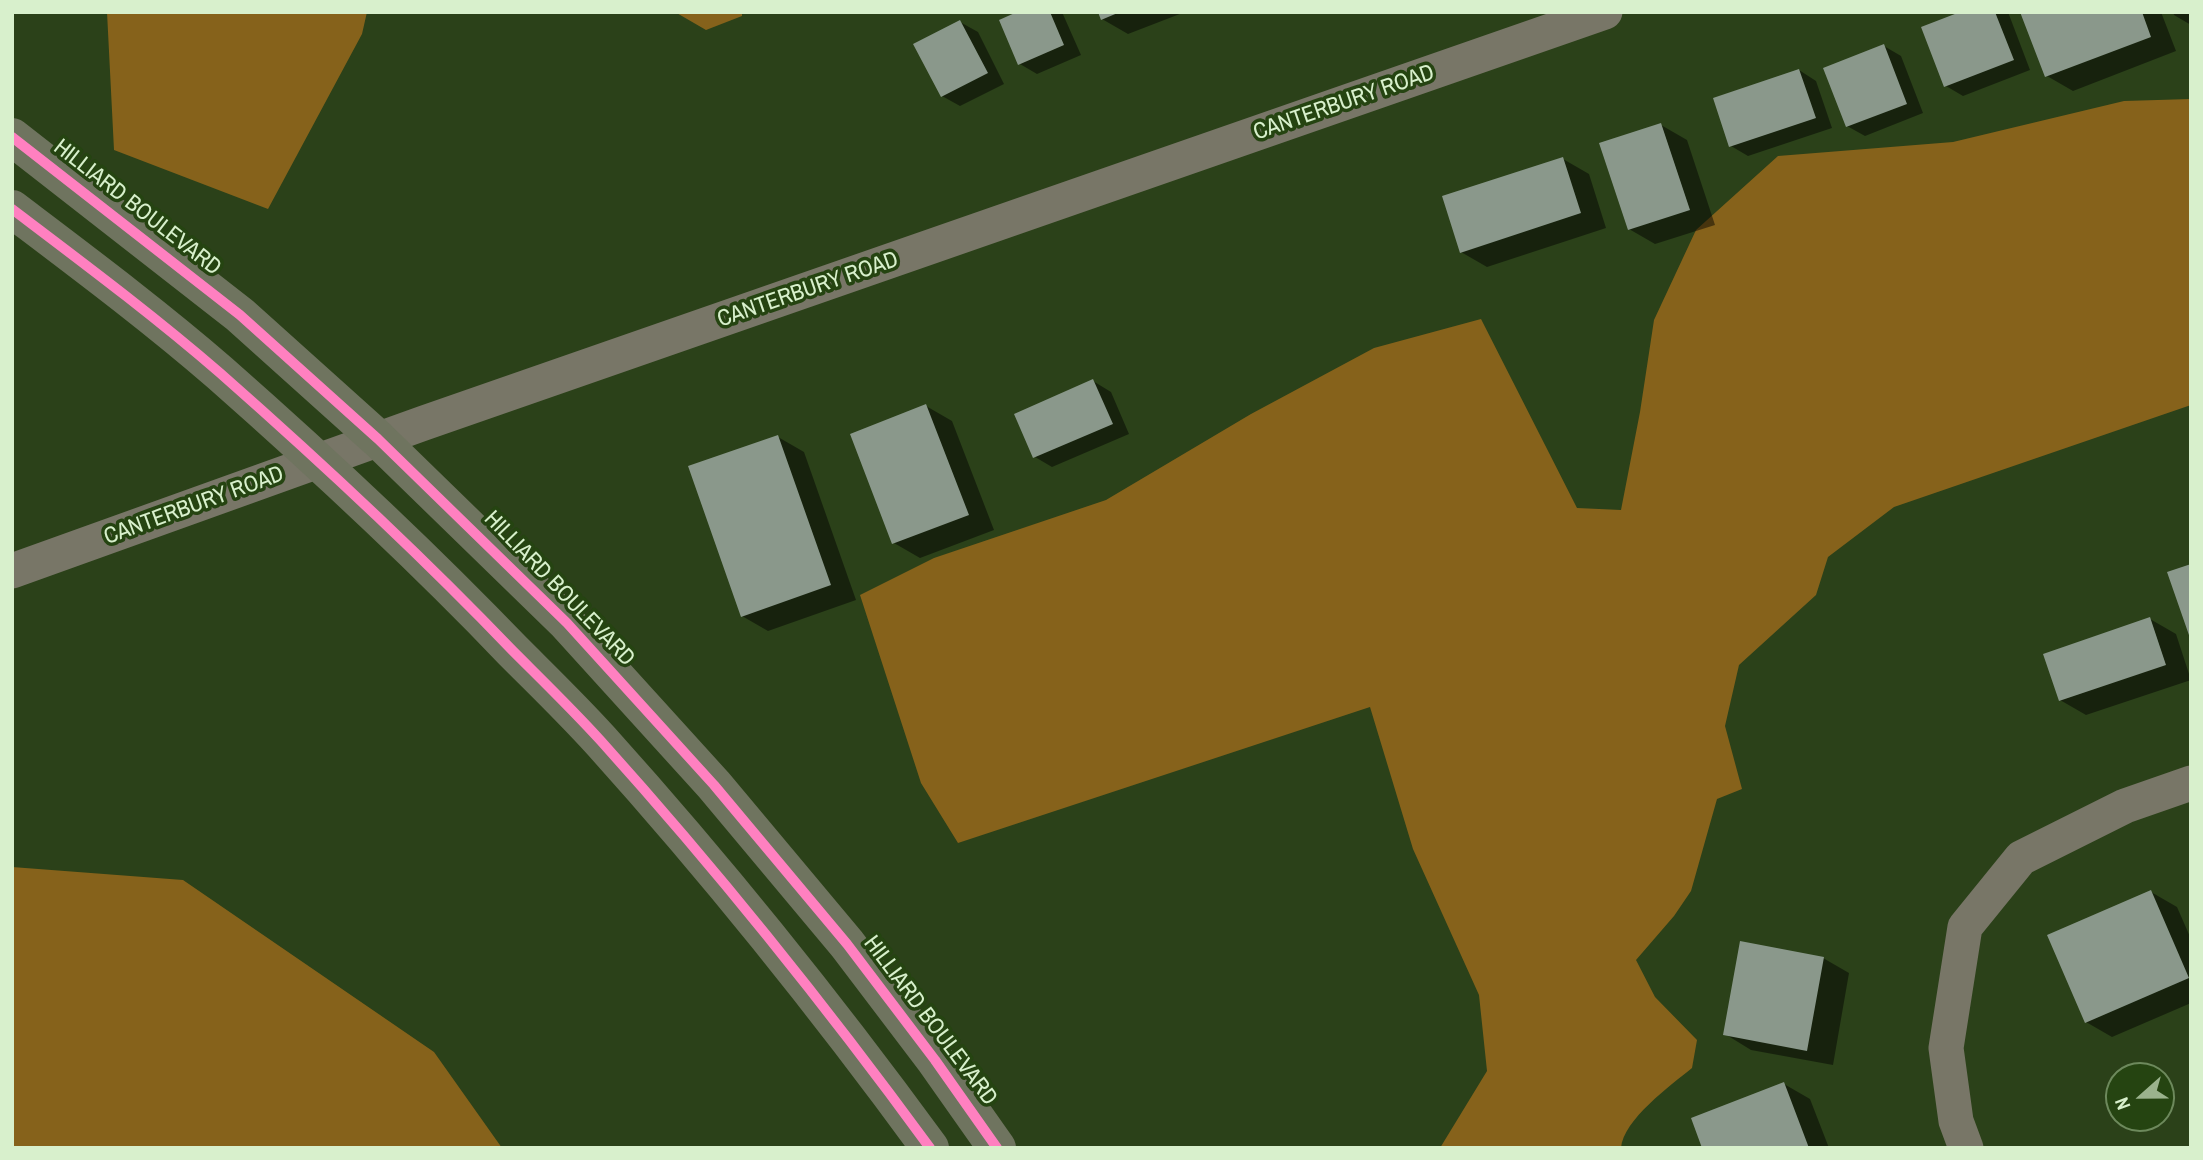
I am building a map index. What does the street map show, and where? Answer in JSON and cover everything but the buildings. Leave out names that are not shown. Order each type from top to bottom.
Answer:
[{"type":"main road","name":"HILLIARD BOULEVARD","points":[[12,137],[240,315],[378,439],[567,623],[714,785],[847,944],[935,1060],[997,1148]]},
{"type":"main road","points":[[12,209],[112,285],[219,372],[418,554],[600,740],[762,928],[833,1017],[930,1148]]},
{"type":"street","name":"CANTERBURY ROAD","points":[[12,571],[378,439],[1605,12]]},
{"type":"street","points":[[1966,1148],[1956,1121],[1946,1048],[1965,928],[2021,858],[2125,806],[2191,783]]},
{"type":"shaded area","points":[[107,12],[367,12],[362,34],[268,209],[114,150]]},
{"type":"shaded area","points":[[675,12],[742,12],[742,16],[706,30]]},
{"type":"shaded area","points":[[2191,99],[2191,405],[1894,507],[1828,557],[1816,595],[1739,665],[1725,726],[1742,789],[1717,799],[1691,891],[1674,916],[1636,960],[1655,997],[1697,1040],[1692,1068],[1639,1115],[1624,1137],[1621,1148],[1440,1148],[1487,1071],[1479,995],[1413,849],[1370,707],[958,843],[921,783],[860,595],[934,558],[1106,500],[1251,414],[1374,348],[1481,319],[1577,508],[1621,510],[1654,320],[1696,230],[1778,156],[1953,142],[2124,101]]},
{"type":"shaded area","points":[[12,867],[183,880],[434,1052],[502,1148],[12,1148]]},
{"type":"cycle path","points":[[12,137],[240,315],[378,439],[567,623],[714,785],[847,944],[935,1060],[997,1148]]},
{"type":"cycle path","points":[[12,209],[169,330],[333,474],[569,707],[645,790],[729,890],[852,1043],[930,1148]]}]
